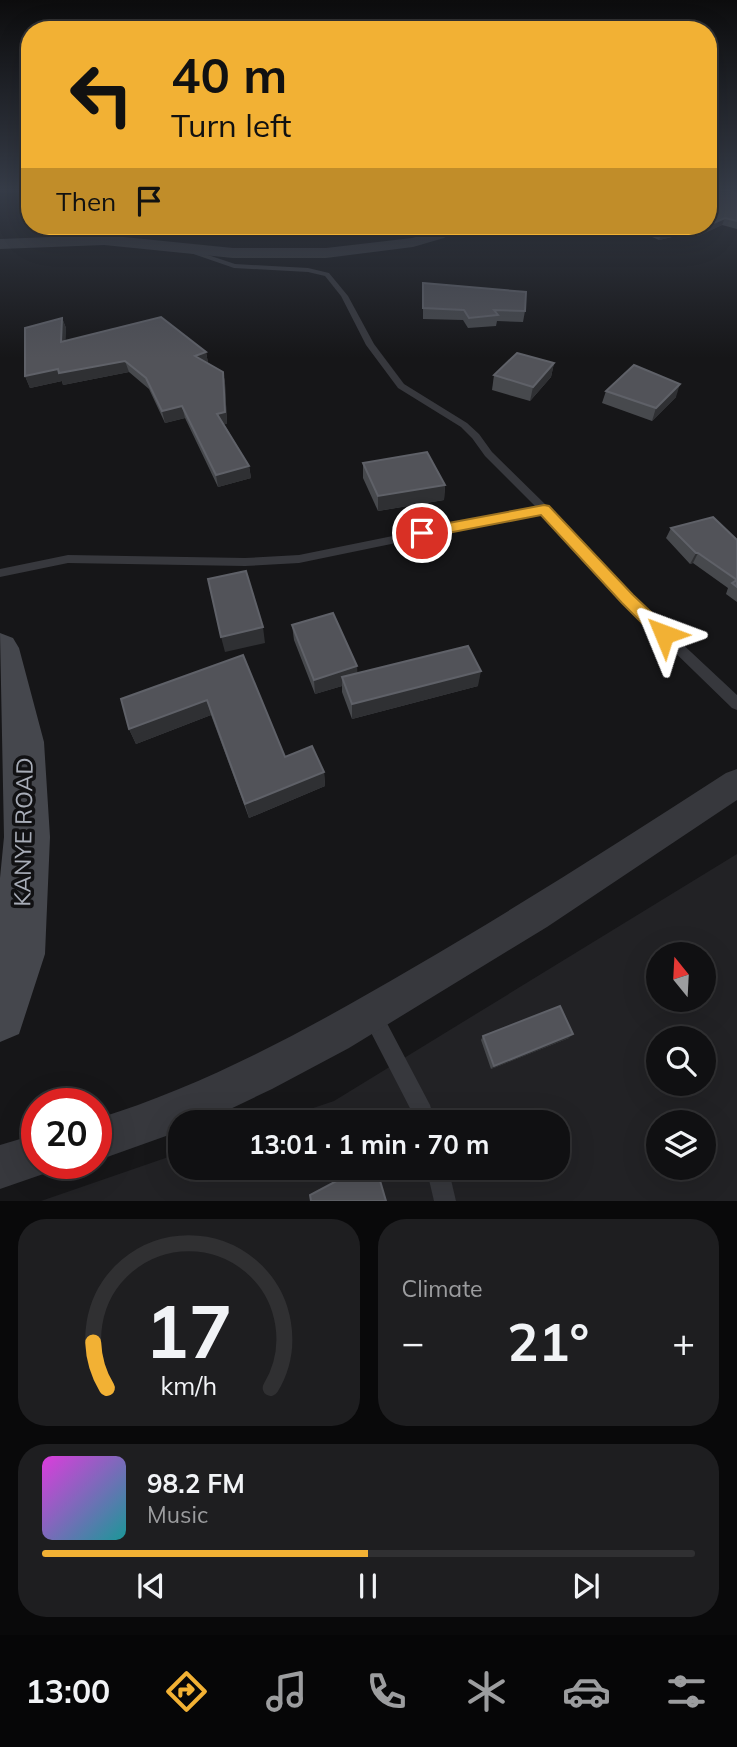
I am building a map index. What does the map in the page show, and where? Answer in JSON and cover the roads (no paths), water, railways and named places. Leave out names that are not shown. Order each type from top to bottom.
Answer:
[{"type":"main road","name":"KANYE ROAD","points":[[0,648],[23,742],[27,837],[19,954],[0,1015]]},
{"type":"street","points":[[170,246],[233,253],[327,253],[381,246]]},
{"type":"street","points":[[112,1135],[144,1126],[303,1054],[607,871],[737,783]]},
{"type":"street","points":[[0,1167],[21,1161]]},
{"type":"lane","points":[[178,247],[234,265],[308,270],[327,274],[344,296],[370,345],[401,386],[464,425],[476,436],[488,454],[628,599],[737,704]]},
{"type":"lane","points":[[0,573],[68,559],[245,562],[299,559],[544,509]]},
{"type":"lane","points":[[371,1014],[422,1110]]},
{"type":"lane","points":[[440,1180],[445,1201]]}]
